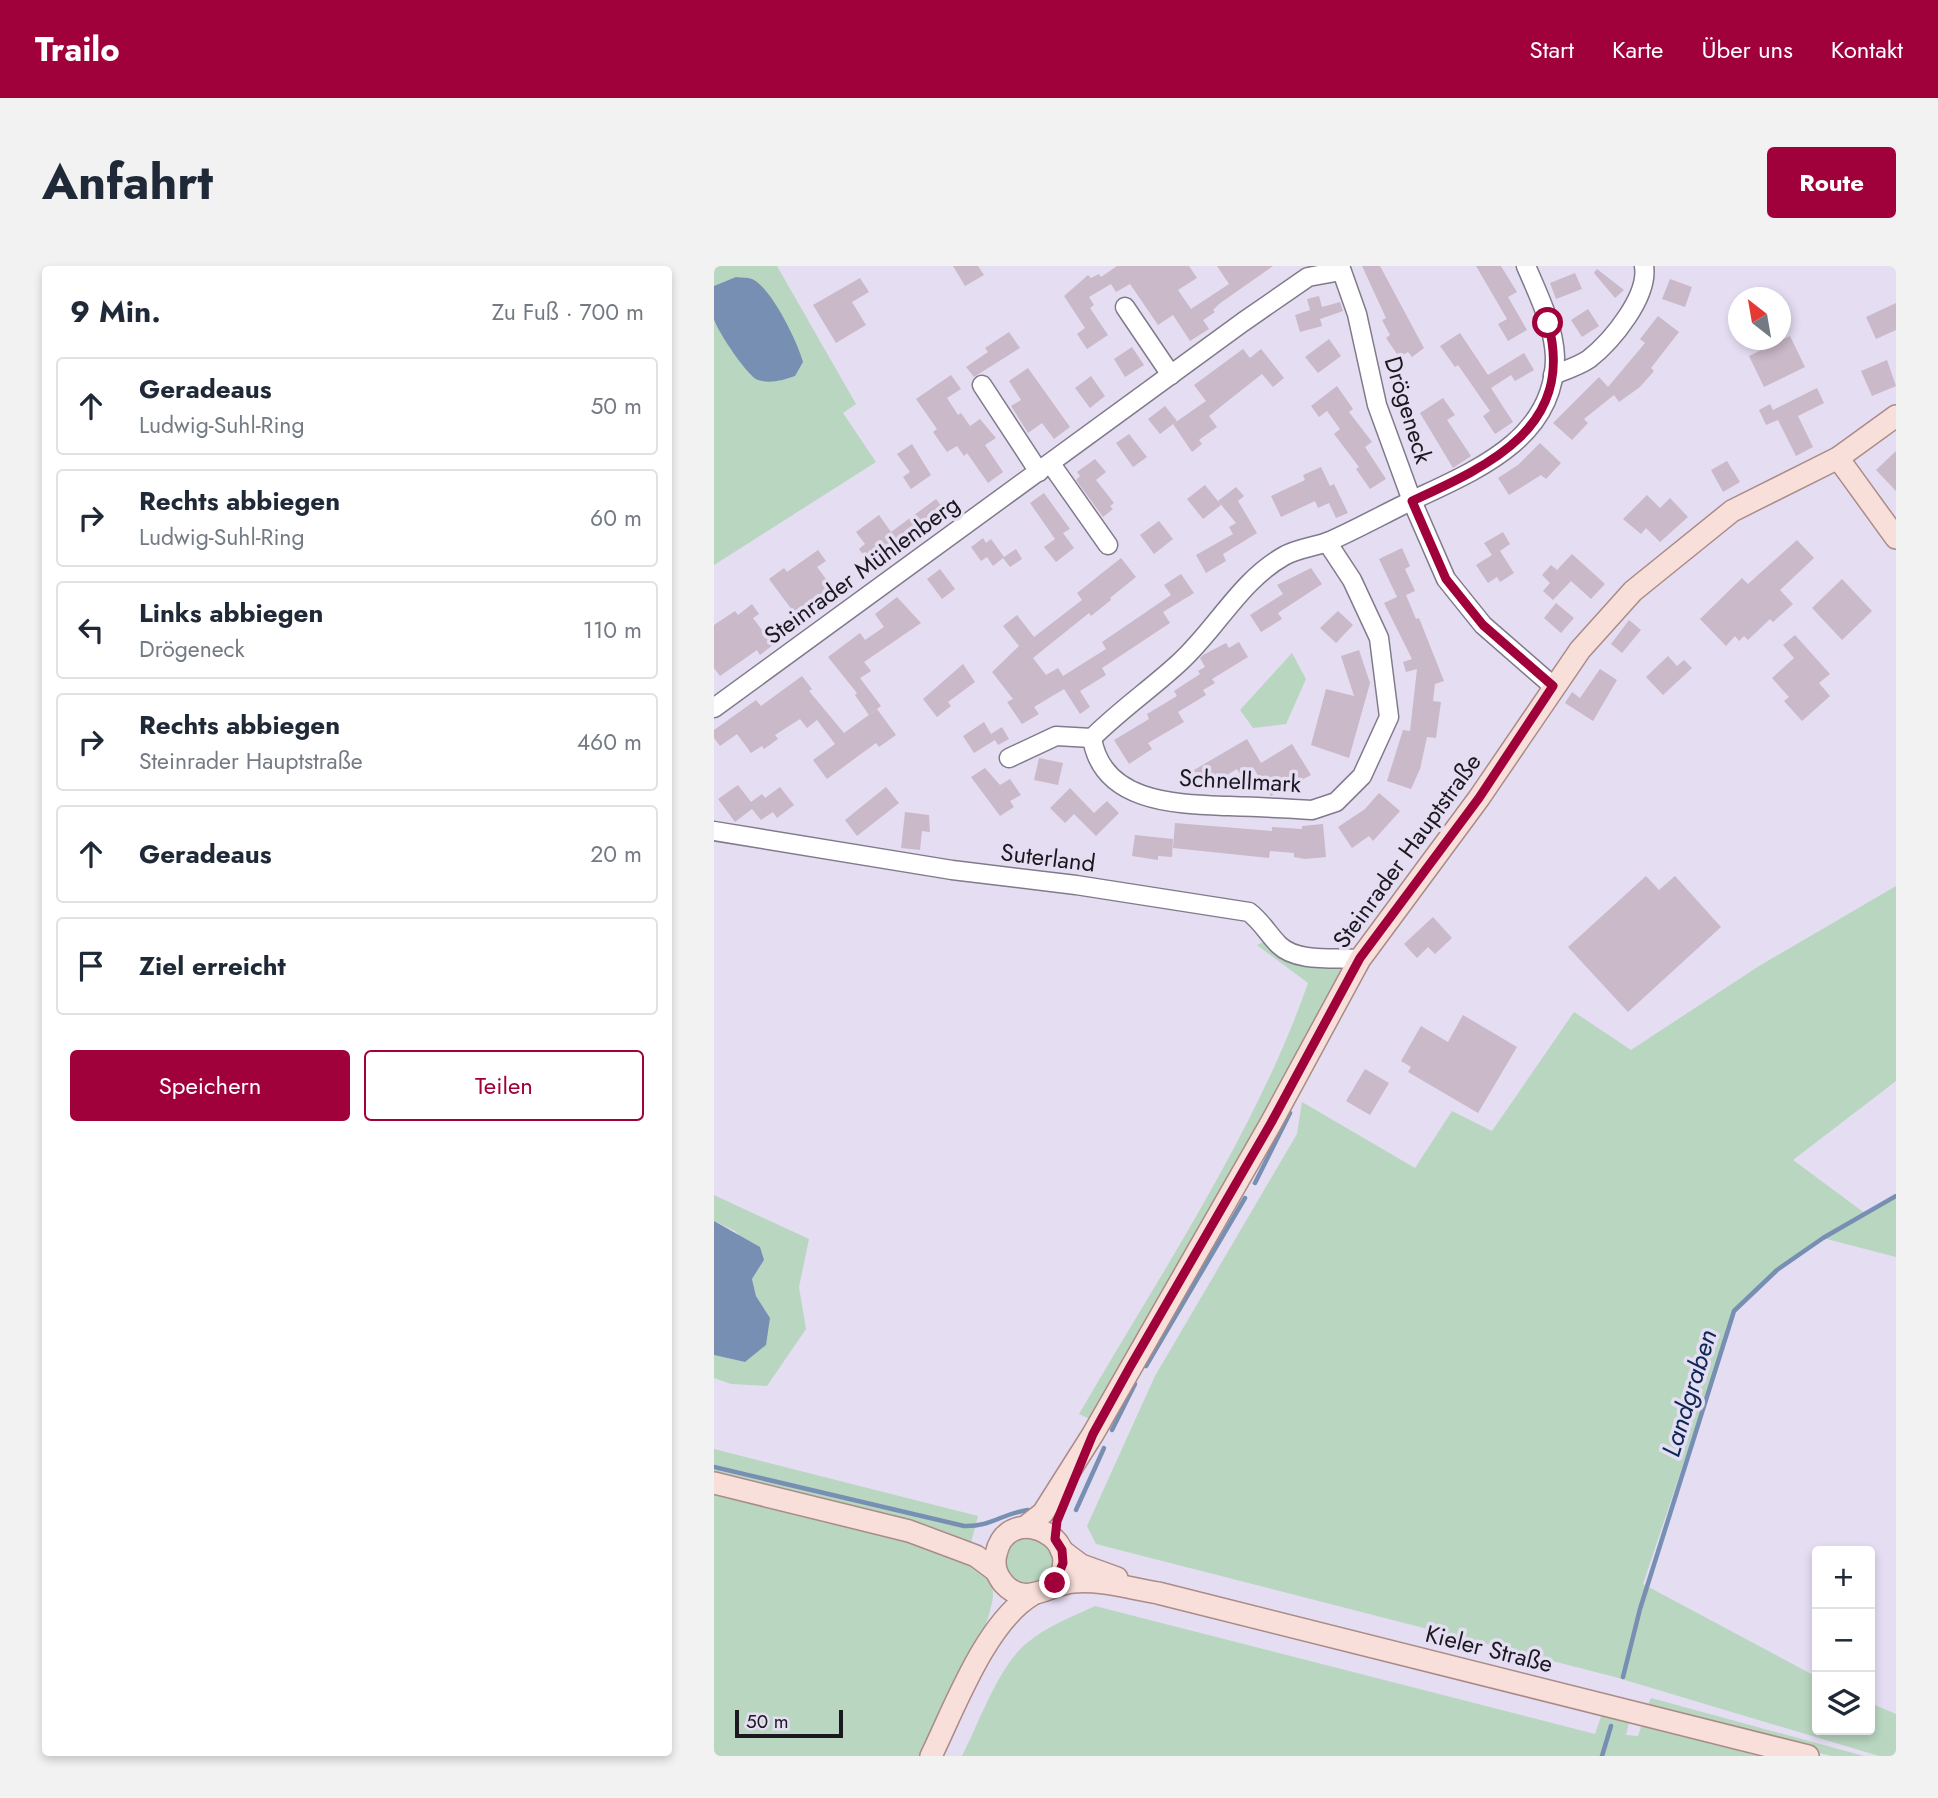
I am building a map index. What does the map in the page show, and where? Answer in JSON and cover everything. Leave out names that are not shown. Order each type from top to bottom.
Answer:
[{"type":"main road","name":"Steinrader Hauptstraße","points":[[1026,1527],[1043,1513],[1093,1434],[1271,1123],[1360,958],[1479,798],[1580,650],[1633,591],[1732,511],[1838,458],[1896,416]]},
{"type":"main road","points":[[1838,458],[1896,538]]},
{"type":"main road","name":"Steinrader Hauptstraße","points":[[1058,1545],[1057,1521],[1093,1434]]},
{"type":"main road","points":[[714,1483],[909,1531],[970,1540],[1005,1537],[1026,1527],[1042,1530],[1058,1545],[1062,1571],[1052,1587],[1032,1595],[1010,1613],[982,1655],[931,1756]]},
{"type":"main road","points":[[909,1531],[976,1556],[1016,1593],[1032,1595]]},
{"type":"main road","points":[[982,1655],[999,1605],[996,1551],[1005,1537]]},
{"type":"main road","name":"Kieler Straße","points":[[1058,1545],[1081,1564],[1158,1593]]},
{"type":"main road","name":"Kieler Straße","points":[[1052,1587],[1080,1581],[1158,1593],[1808,1756]]},
{"type":"street","points":[[1009,758],[1056,736],[1092,738],[1122,708],[1182,661],[1249,583],[1285,555],[1327,542],[1484,466],[1511,447],[1539,416],[1553,374],[1552,337],[1526,266]]},
{"type":"street","points":[[1553,374],[1589,359],[1606,341],[1640,296],[1644,286],[1644,266]]},
{"type":"street","name":"Steinrader Mühlenberg","points":[[714,708],[1308,277],[1340,269]]},
{"type":"street","name":"Drögeneck","points":[[1340,269],[1354,304],[1377,405],[1412,501],[1446,579],[1483,625],[1553,686]]},
{"type":"street","points":[[1125,307],[1171,375]]},
{"type":"street","points":[[982,386],[1108,545]]},
{"type":"street","name":"Schnellmark","points":[[1092,738],[1094,753],[1104,769],[1127,790],[1154,800],[1312,810],[1336,802],[1363,776],[1389,717],[1378,638],[1353,580],[1327,542]]},
{"type":"street","name":"Suterland","points":[[714,831],[952,870],[1076,885],[1249,912],[1287,951],[1321,958],[1360,958]]},
{"type":"green space","points":[[714,266],[777,266],[856,404],[843,413],[876,462],[714,565]]},
{"type":"green space","points":[[1292,653],[1306,679],[1286,724],[1253,728],[1240,710]]},
{"type":"green space","points":[[1896,886],[1896,1081],[1793,1160],[1866,1214],[1896,1196],[1896,1257],[1823,1238],[1777,1270],[1734,1312],[1643,1584],[1812,1674],[1812,1735],[1875,1735],[1875,1705],[1896,1714],[1896,1756],[1879,1756],[1615,1677],[1096,1544],[1087,1526],[1155,1376],[1297,1134],[1302,1102],[1415,1168],[1452,1111],[1492,1131],[1574,1012],[1631,1050],[1759,966]]},
{"type":"green space","points":[[1266,941],[1342,965],[1340,972],[1290,1070],[1090,1419],[1079,1414],[1173,1257],[1234,1148],[1287,1038],[1308,983],[1257,945]]},
{"type":"green space","points":[[714,1195],[809,1239],[799,1287],[806,1329],[767,1386],[731,1384],[714,1378],[714,1355],[745,1362],[770,1318],[756,1296],[752,1279],[764,1260],[735,1231],[714,1221]]},
{"type":"green space","points":[[714,1449],[978,1516],[967,1558],[990,1582],[993,1592],[991,1607],[964,1674],[921,1756],[714,1756]]},
{"type":"green space","points":[[1028,1537],[1045,1544],[1052,1561],[1045,1578],[1028,1585],[1011,1578],[1004,1561],[1011,1544]]},
{"type":"green space","points":[[1095,1606],[1595,1734],[1603,1711],[1630,1718],[1626,1735],[1638,1736],[1642,1724],[1781,1756],[962,1756],[990,1695],[1017,1653],[1043,1632]]},
{"type":"green space","points":[[1651,1698],[1864,1756],[1831,1756],[1654,1709],[1648,1705]]},
{"type":"water","points":[[736,277],[750,278],[759,284],[783,316],[803,362],[795,376],[772,382],[758,380],[740,362],[720,332],[714,319],[714,286]]},
{"type":"water","points":[[714,1221],[760,1247],[764,1260],[752,1279],[756,1296],[770,1318],[766,1345],[745,1362],[714,1355]]},
{"type":"building","points":[[953,266],[978,266],[984,275],[965,286]]},
{"type":"building","points":[[1117,266],[1189,266],[1197,278],[1178,290],[1191,309],[1229,284],[1217,266],[1273,266],[1219,304],[1213,310],[1215,312],[1203,320],[1209,329],[1190,341],[1173,315],[1158,325],[1130,284],[1116,292],[1111,284],[1089,297],[1094,305],[1090,308],[1108,335],[1087,349],[1077,334],[1085,328],[1064,296],[1088,275],[1091,278],[1099,274],[1101,277]]},
{"type":"building","points":[[1362,266],[1380,266],[1424,348],[1412,357],[1408,352],[1399,357],[1386,338],[1390,335],[1382,320],[1386,318]]},
{"type":"building","points":[[1476,266],[1501,266],[1517,292],[1508,297],[1527,330],[1508,341],[1498,324],[1507,319]]},
{"type":"building","points":[[1597,269],[1624,290],[1615,298],[1594,273]]},
{"type":"building","points":[[1575,273],[1582,289],[1556,299],[1550,283]]},
{"type":"building","points":[[860,278],[869,292],[852,302],[866,325],[836,343],[813,305]]},
{"type":"building","points":[[1670,279],[1692,287],[1685,307],[1662,299]]},
{"type":"building","points":[[1319,296],[1322,307],[1340,302],[1343,311],[1320,319],[1322,326],[1300,332],[1295,315],[1310,310],[1307,299]]},
{"type":"building","points":[[1896,303],[1896,330],[1876,339],[1866,317]]},
{"type":"building","points":[[1588,309],[1599,326],[1582,337],[1571,320]]},
{"type":"building","points":[[1658,316],[1679,332],[1651,368],[1654,371],[1640,387],[1619,402],[1614,395],[1584,419],[1588,423],[1572,440],[1553,423],[1599,377],[1608,387],[1645,343],[1640,339]]},
{"type":"building","points":[[1009,332],[1020,348],[974,377],[966,367],[988,352],[985,348]]},
{"type":"building","points":[[1460,333],[1488,375],[1524,353],[1534,370],[1515,381],[1511,375],[1491,388],[1513,422],[1495,434],[1483,416],[1490,411],[1458,365],[1455,367],[1440,346]]},
{"type":"building","points":[[1791,338],[1805,367],[1764,387],[1749,356],[1761,350],[1791,350]]},
{"type":"building","points":[[1329,339],[1341,356],[1318,373],[1305,357]]},
{"type":"building","points":[[1132,347],[1144,365],[1125,377],[1114,359]]},
{"type":"building","points":[[1243,349],[1250,358],[1261,349],[1284,378],[1273,387],[1262,374],[1209,416],[1217,427],[1199,440],[1202,444],[1192,452],[1173,424],[1206,401],[1194,385]]},
{"type":"building","points":[[1887,360],[1896,386],[1872,396],[1861,371]]},
{"type":"building","points":[[1028,368],[1070,427],[1054,439],[1042,423],[1028,433],[1011,406],[1021,400],[1009,381]]},
{"type":"building","points":[[951,375],[961,389],[947,398],[958,415],[961,413],[970,426],[980,419],[996,438],[985,445],[1003,472],[988,483],[967,453],[964,456],[957,446],[947,452],[933,432],[937,429],[916,399]]},
{"type":"building","points":[[1091,376],[1105,396],[1090,408],[1075,388]]},
{"type":"building","points":[[1337,386],[1353,409],[1349,412],[1372,442],[1365,447],[1386,479],[1370,489],[1356,469],[1359,467],[1334,434],[1340,429],[1327,411],[1319,417],[1311,406]]},
{"type":"building","points":[[1817,388],[1824,403],[1798,416],[1813,447],[1796,456],[1778,420],[1766,425],[1759,410],[1770,404],[1773,410]]},
{"type":"building","points":[[1443,398],[1455,415],[1447,420],[1471,456],[1453,468],[1420,413]]},
{"type":"building","points":[[1165,406],[1177,421],[1160,434],[1148,419]]},
{"type":"building","points":[[1129,434],[1147,457],[1133,467],[1116,443]]},
{"type":"building","points":[[1540,443],[1561,463],[1546,479],[1541,475],[1509,495],[1498,478],[1518,465]]},
{"type":"building","points":[[912,444],[931,475],[911,489],[903,477],[910,472],[897,454]]},
{"type":"building","points":[[1896,451],[1896,491],[1876,470]]},
{"type":"building","points":[[1095,459],[1106,472],[1096,480],[1114,503],[1110,506],[1113,509],[1103,517],[1076,480],[1080,476],[1077,472]]},
{"type":"building","points":[[1727,461],[1740,482],[1723,492],[1711,470]]},
{"type":"building","points":[[1321,467],[1330,486],[1334,484],[1348,513],[1336,518],[1329,503],[1318,508],[1315,501],[1281,517],[1271,496],[1305,480],[1303,475]]},
{"type":"building","points":[[1205,485],[1221,505],[1203,519],[1187,499]]},
{"type":"building","points":[[1236,487],[1244,496],[1238,501],[1257,533],[1223,554],[1226,561],[1206,573],[1196,555],[1233,534],[1229,527],[1236,523],[1218,501]]},
{"type":"building","points":[[1044,493],[1070,529],[1063,533],[1074,548],[1056,562],[1044,547],[1055,539],[1030,503]]},
{"type":"building","points":[[1647,495],[1660,508],[1670,498],[1688,517],[1660,542],[1646,528],[1641,534],[1623,519]]},
{"type":"building","points":[[936,499],[947,513],[871,566],[859,549],[865,544],[856,532],[879,515],[891,532]]},
{"type":"building","points":[[1159,521],[1173,539],[1154,554],[1140,535]]},
{"type":"building","points":[[1503,532],[1510,544],[1500,551],[1514,573],[1500,582],[1497,577],[1488,583],[1476,565],[1492,555],[1484,543]]},
{"type":"building","points":[[983,538],[986,543],[991,539],[1004,557],[1016,549],[1022,559],[1010,567],[1003,558],[993,566],[987,557],[981,561],[971,547]]},
{"type":"building","points":[[1797,540],[1814,558],[1780,590],[1793,604],[1773,622],[1770,619],[1748,640],[1744,636],[1739,641],[1735,636],[1726,646],[1700,619],[1742,578],[1748,584]]},
{"type":"building","points":[[1402,548],[1410,566],[1405,569],[1415,591],[1406,595],[1416,619],[1419,618],[1444,681],[1435,684],[1433,701],[1441,702],[1436,738],[1427,737],[1420,769],[1411,789],[1387,781],[1403,730],[1410,731],[1417,669],[1406,672],[1403,662],[1412,659],[1384,603],[1397,597],[1379,559]]},
{"type":"building","points":[[818,550],[826,561],[817,567],[835,591],[798,618],[769,579],[784,568],[787,572]]},
{"type":"building","points":[[1572,554],[1605,584],[1591,599],[1571,581],[1553,600],[1543,591],[1550,583],[1542,575],[1551,565],[1557,570]]},
{"type":"building","points":[[1121,558],[1136,577],[1091,616],[1089,613],[1033,658],[1046,675],[1058,668],[1063,676],[1106,649],[1102,642],[1171,595],[1164,585],[1181,574],[1194,593],[1163,612],[1170,623],[1102,668],[1106,675],[1080,691],[1090,707],[1080,714],[1064,689],[1034,707],[1039,714],[1022,724],[1007,702],[1013,699],[992,672],[1019,646],[1003,626],[1017,615],[1034,637],[1082,600],[1077,593]]},
{"type":"building","points":[[1311,568],[1322,584],[1278,613],[1282,619],[1261,632],[1250,615],[1283,594],[1277,585]]},
{"type":"building","points":[[940,569],[955,589],[942,599],[927,579]]},
{"type":"building","points":[[1842,579],[1872,611],[1842,640],[1812,608]]},
{"type":"building","points":[[897,597],[921,623],[864,662],[871,671],[860,678],[881,706],[869,715],[855,695],[857,693],[828,657],[860,633],[865,640],[884,627],[875,614]]},
{"type":"building","points":[[1556,603],[1574,618],[1561,633],[1544,618]]},
{"type":"building","points":[[752,604],[759,614],[753,618],[773,645],[760,655],[757,650],[720,676],[714,668],[714,625],[735,611],[738,615]]},
{"type":"building","points":[[1338,611],[1353,625],[1336,643],[1320,628]]},
{"type":"building","points":[[1629,620],[1641,630],[1622,653],[1611,644]]},
{"type":"building","points":[[1795,635],[1830,674],[1819,683],[1830,696],[1802,721],[1784,701],[1789,697],[1772,678],[1794,658],[1783,645]]},
{"type":"building","points":[[1239,642],[1248,657],[1212,679],[1215,683],[1203,690],[1206,695],[1178,712],[1184,722],[1148,743],[1152,749],[1129,764],[1114,740],[1149,719],[1147,714],[1177,696],[1174,691],[1200,674],[1198,671],[1205,667],[1200,658],[1203,655],[1226,643],[1229,648]]},
{"type":"building","points":[[1359,650],[1370,683],[1349,758],[1311,745],[1326,689],[1354,696],[1341,656]]},
{"type":"building","points":[[1668,656],[1677,666],[1684,660],[1692,668],[1663,695],[1646,677]]},
{"type":"building","points":[[963,664],[975,682],[948,702],[951,706],[937,717],[923,699]]},
{"type":"building","points":[[1600,669],[1617,680],[1593,721],[1565,703],[1572,692],[1580,698]]},
{"type":"building","points":[[802,676],[812,689],[809,691],[844,733],[877,709],[896,735],[879,747],[876,743],[827,779],[813,760],[835,744],[817,720],[807,728],[800,719],[775,735],[778,739],[764,749],[762,746],[751,753],[737,734],[720,746],[714,738],[714,730],[756,700],[761,706]]},
{"type":"building","points":[[984,722],[991,734],[1002,727],[1009,739],[998,745],[995,740],[974,753],[963,736]]},
{"type":"building","points":[[1247,739],[1261,763],[1292,744],[1311,775],[1271,796],[1254,769],[1241,776],[1237,769],[1205,788],[1194,770]]},
{"type":"building","points":[[1039,758],[1063,763],[1058,785],[1034,780]]},
{"type":"building","points":[[985,768],[1000,785],[1010,779],[1021,795],[1010,801],[1014,807],[1000,816],[971,777]]},
{"type":"building","points":[[738,785],[751,802],[762,794],[765,798],[780,787],[794,805],[777,818],[773,812],[761,820],[752,809],[735,822],[718,799]]},
{"type":"building","points":[[886,787],[899,803],[857,836],[845,820]]},
{"type":"building","points":[[1070,788],[1094,813],[1107,801],[1119,813],[1096,836],[1074,814],[1065,823],[1050,808]]},
{"type":"building","points":[[1379,793],[1400,811],[1373,841],[1369,836],[1352,848],[1338,827],[1365,809]]},
{"type":"building","points":[[905,812],[929,815],[930,832],[922,831],[920,850],[901,848]]},
{"type":"building","points":[[1175,823],[1272,831],[1272,827],[1302,829],[1302,826],[1323,824],[1326,857],[1305,859],[1294,857],[1294,853],[1270,851],[1269,858],[1173,848]]},
{"type":"building","points":[[1135,835],[1173,839],[1172,857],[1158,856],[1158,860],[1132,856]]},
{"type":"building","points":[[1646,876],[1659,890],[1675,876],[1721,927],[1628,1012],[1568,947]]},
{"type":"building","points":[[1433,917],[1452,938],[1435,954],[1428,947],[1417,958],[1404,944]]},
{"type":"building","points":[[1463,1015],[1517,1047],[1478,1113],[1408,1072],[1411,1067],[1401,1061],[1421,1026],[1448,1042]]},
{"type":"building","points":[[1365,1069],[1389,1083],[1370,1115],[1346,1101]]},
{"type":"waterway","points":[[1255,1183],[1290,1113]]},
{"type":"waterway","name":"Landgraben","points":[[1623,1677],[1640,1609],[1734,1311],[1777,1270],[1823,1238],[1896,1196]]},
{"type":"waterway","points":[[1146,1366],[1245,1198]]},
{"type":"waterway","points":[[1112,1430],[1135,1384]]},
{"type":"waterway","points":[[1076,1510],[1104,1448]]},
{"type":"waterway","points":[[714,1467],[964,1526],[982,1524],[1028,1510]]},
{"type":"waterway","name":"Landgraben","points":[[1602,1756],[1611,1726]]},
{"type":"route","points":[[1055,1583],[1063,1567],[1062,1550],[1055,1539],[1057,1521],[1093,1434],[1130,1367],[1271,1123],[1360,958],[1479,798],[1553,686],[1483,625],[1446,579],[1412,501],[1499,457],[1530,429],[1539,416],[1553,374],[1555,355],[1548,323]]}]
